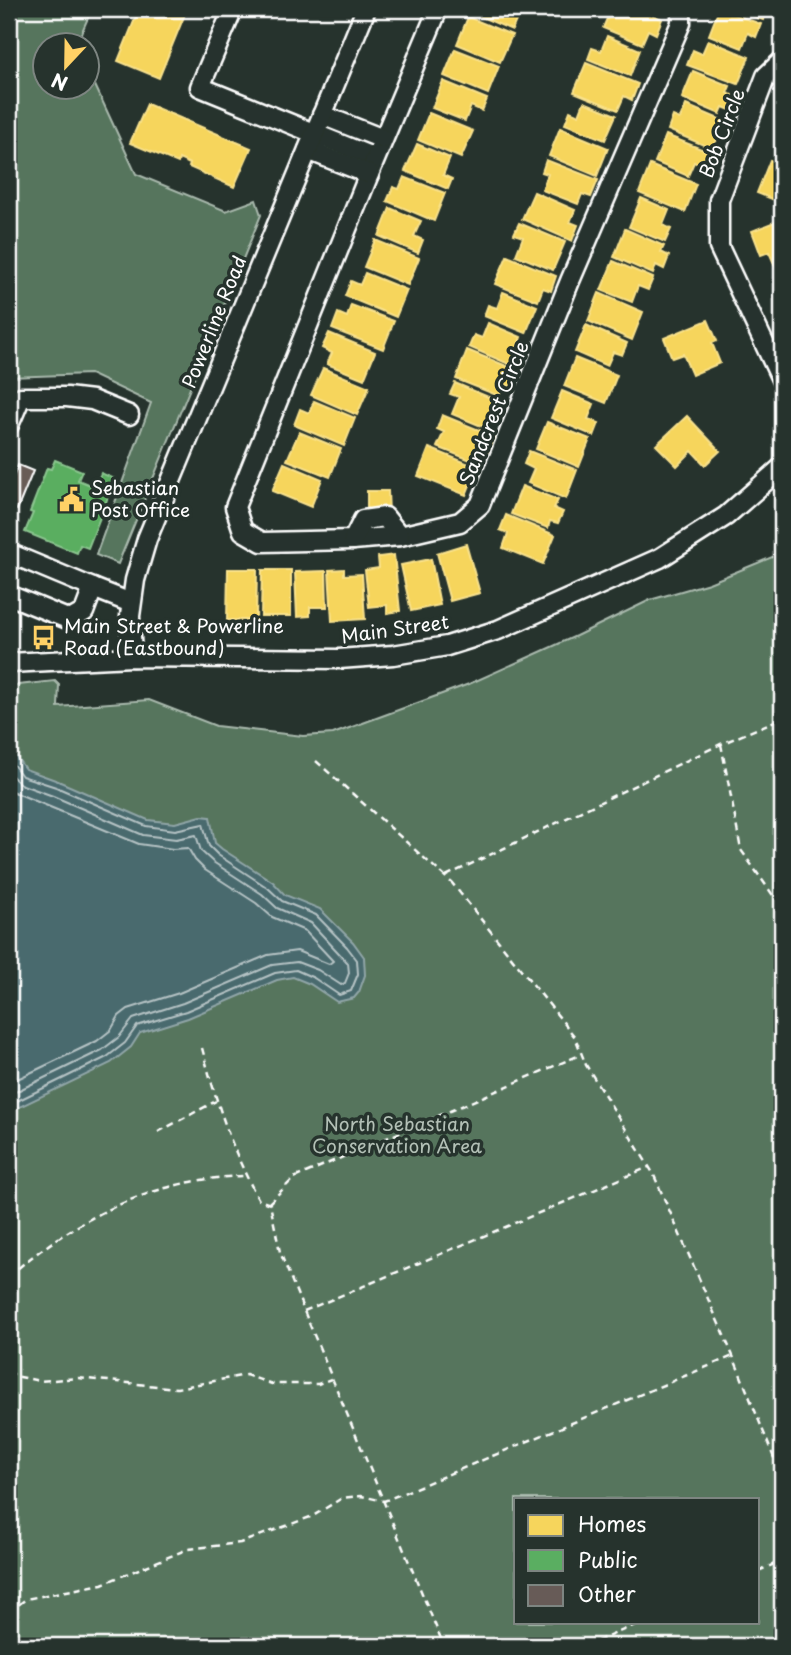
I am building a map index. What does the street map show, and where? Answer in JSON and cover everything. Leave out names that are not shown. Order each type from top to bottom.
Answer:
[{"type":"street","points":[[233,9],[200,87],[311,141],[372,166]]},
{"type":"street","name":"Powerline Road","points":[[132,657],[131,603],[147,539],[366,9]]},
{"type":"street","name":"Sandcrest Circle","points":[[438,9],[235,507],[243,531],[262,542],[400,536],[460,522],[480,505],[565,293],[681,23],[681,9]]},
{"type":"street","name":"Bob Circle","points":[[782,61],[766,76],[719,200],[719,247],[782,381]]},
{"type":"street","points":[[322,115],[383,139]]},
{"type":"street","points":[[9,425],[21,397],[92,400],[129,415]]},
{"type":"street","name":"Main Street","points":[[9,663],[132,657],[339,659],[393,655],[447,646],[498,630],[660,558],[726,516],[782,467]]},
{"type":"street","points":[[9,553],[131,603]]},
{"type":"street","points":[[9,595],[70,620],[84,612],[93,588]]},
{"type":"path","points":[[445,876],[721,744],[782,718]]},
{"type":"path","points":[[721,744],[741,850],[782,908]]},
{"type":"path","points":[[316,761],[445,876],[575,1037],[586,1065],[649,1167],[733,1356],[782,1478]]},
{"type":"path","points":[[202,1048],[216,1101],[245,1176],[259,1200],[268,1203]]},
{"type":"path","points":[[268,1203],[294,1178],[582,1054]]},
{"type":"path","points":[[158,1132],[216,1101]]},
{"type":"path","points":[[304,1311],[649,1167]]},
{"type":"path","points":[[9,1276],[61,1234],[104,1211],[158,1189],[223,1176],[245,1176]]},
{"type":"path","points":[[268,1203],[281,1252],[304,1311],[444,1646]]},
{"type":"path","points":[[9,1612],[26,1599],[102,1584],[188,1549],[240,1543],[313,1516],[342,1498],[361,1496],[384,1501],[733,1356]]},
{"type":"path","points":[[9,1370],[15,1376],[40,1381],[78,1378],[177,1388],[246,1375],[272,1384],[318,1384],[332,1379]]},
{"type":"path","points":[[760,1571],[782,1561]]},
{"type":"path","points":[[586,1646],[637,1624]]},
{"type":"green space","points":[[9,9],[92,9],[82,32],[32,32],[32,102],[102,100],[136,174],[226,211],[256,200],[261,215],[118,564],[96,555],[151,403],[90,374],[9,377]]},
{"type":"green space","name":"North Sebastian Conservation Area","points":[[782,553],[782,1646],[9,1646],[9,686],[55,681],[59,685],[58,707],[149,700],[216,726],[303,736],[333,734],[469,684],[650,600],[709,583]]},
{"type":"water","points":[[9,750],[25,769],[148,820],[175,823],[201,816],[210,817],[215,843],[273,882],[285,895],[320,909],[353,942],[364,957],[365,975],[359,992],[354,998],[337,1002],[310,984],[293,977],[277,980],[188,1018],[140,1033],[131,1047],[111,1063],[9,1112]]},
{"type":"building: Homes","points":[[139,9],[187,9],[159,78],[118,61]]},
{"type":"building: Homes","points":[[463,9],[521,9],[512,30]]},
{"type":"building: Homes","points":[[611,9],[638,9],[662,19],[656,34],[648,30],[642,44],[603,28]]},
{"type":"building: Homes","points":[[719,9],[761,24],[756,37],[748,33],[742,48],[709,35]]},
{"type":"building: Homes","points":[[735,9],[767,9],[763,20]]},
{"type":"building: Homes","points":[[468,17],[512,35],[500,62],[457,44]]},
{"type":"building: Homes","points":[[607,36],[640,50],[630,76],[588,59],[592,48],[601,51]]},
{"type":"building: Homes","points":[[708,40],[749,57],[738,84],[687,65],[693,50],[702,54]]},
{"type":"building: Homes","points":[[455,49],[499,66],[488,94],[444,76]]},
{"type":"building: Homes","points":[[586,63],[638,84],[632,100],[624,96],[618,110],[574,92]]},
{"type":"building: Homes","points":[[693,71],[730,86],[727,93],[735,96],[730,110],[723,107],[720,114],[682,98]]},
{"type":"building: Homes","points":[[443,81],[487,99],[482,111],[471,106],[465,121],[432,108]]},
{"type":"building: Homes","points":[[584,102],[616,115],[605,140],[565,124],[570,111],[579,115]]},
{"type":"building: Homes","points":[[147,104],[251,148],[234,187],[189,167],[190,164],[179,159],[178,163],[130,143]]},
{"type":"building: Homes","points":[[686,105],[724,121],[713,149],[668,130],[673,116],[680,119]]},
{"type":"building: Homes","points":[[429,113],[473,131],[461,158],[418,140]]},
{"type":"building: Homes","points":[[560,128],[608,148],[597,176],[549,156]]},
{"type":"building: Homes","points":[[666,135],[709,152],[703,166],[694,162],[688,176],[655,162]]},
{"type":"building: Homes","points":[[417,144],[450,158],[443,175],[452,179],[448,189],[405,171]]},
{"type":"building: Homes","points":[[546,160],[598,180],[591,197],[582,194],[578,204],[542,190],[548,174],[542,172]]},
{"type":"building: Homes","points":[[770,160],[782,165],[782,203],[757,193]]},
{"type":"building: Homes","points":[[650,165],[696,184],[685,212],[639,193]]},
{"type":"building: Homes","points":[[404,177],[445,193],[434,221],[387,201],[393,187],[399,189]]},
{"type":"building: Homes","points":[[534,192],[575,210],[570,222],[578,225],[572,241],[522,219]]},
{"type":"building: Homes","points":[[641,198],[669,210],[663,225],[671,229],[665,242],[629,227]]},
{"type":"building: Homes","points":[[390,208],[421,221],[414,236],[423,240],[418,253],[379,236]]},
{"type":"building: Homes","points":[[782,219],[782,266],[776,268],[769,252],[761,255],[752,231]]},
{"type":"building: Homes","points":[[519,223],[565,242],[553,270],[516,255],[523,237],[514,234]]},
{"type":"building: Homes","points":[[625,229],[664,246],[661,252],[669,256],[664,269],[656,265],[653,274],[614,257]]},
{"type":"building: Homes","points":[[375,240],[419,258],[408,285],[364,267]]},
{"type":"building: Homes","points":[[507,256],[556,276],[551,291],[543,288],[538,301],[495,284]]},
{"type":"building: Homes","points":[[613,261],[653,278],[648,290],[638,286],[632,302],[601,290]]},
{"type":"building: Homes","points":[[365,273],[407,290],[396,317],[345,296],[351,281],[360,285]]},
{"type":"building: Homes","points":[[503,292],[537,306],[526,333],[484,316],[488,305],[497,308]]},
{"type":"building: Homes","points":[[599,293],[643,312],[632,340],[588,321]]},
{"type":"building: Homes","points":[[351,305],[394,321],[383,349],[332,329],[338,313],[347,317]]},
{"type":"building: Homes","points":[[708,320],[717,341],[712,343],[720,363],[692,375],[683,354],[672,358],[664,338]]},
{"type":"building: Homes","points":[[488,323],[521,337],[517,349],[525,352],[518,368],[469,347],[474,335],[482,338]]},
{"type":"building: Homes","points":[[586,325],[627,343],[622,355],[613,352],[607,366],[575,352]]},
{"type":"building: Homes","points":[[329,333],[375,352],[364,379],[327,364],[332,353],[322,348]]},
{"type":"building: Homes","points":[[467,350],[519,371],[513,387],[504,384],[499,396],[456,379]]},
{"type":"building: Homes","points":[[575,358],[617,375],[606,403],[564,386]]},
{"type":"building: Homes","points":[[323,368],[369,387],[357,415],[311,395]]},
{"type":"building: Homes","points":[[455,383],[498,401],[486,428],[452,414],[459,397],[450,394]]},
{"type":"building: Homes","points":[[562,391],[594,404],[588,419],[599,423],[594,436],[551,418]]},
{"type":"building: Homes","points":[[314,401],[355,418],[344,446],[294,425],[300,409],[309,413]]},
{"type":"building: Homes","points":[[442,415],[494,436],[487,452],[478,448],[473,461],[437,447],[444,432],[437,429]]},
{"type":"building: Homes","points":[[687,416],[720,451],[705,465],[692,451],[677,466],[656,445]]},
{"type":"building: Homes","points":[[547,422],[590,439],[579,467],[536,449]]},
{"type":"building: Homes","points":[[299,432],[341,449],[330,477],[287,460]]},
{"type":"building: Homes","points":[[429,448],[469,464],[463,477],[472,480],[466,495],[418,476]]},
{"type":"building: Homes","points":[[529,451],[577,470],[566,499],[528,483],[534,469],[524,464]]},
{"type":"building: Homes","points":[[284,463],[322,479],[311,507],[272,491]]},
{"type":"building: Homes","points":[[522,486],[558,500],[554,508],[563,512],[558,523],[550,521],[548,528],[511,514]]},
{"type":"building: Homes","points":[[367,491],[388,491],[389,513],[367,514]]},
{"type":"building: Homes","points":[[506,515],[555,535],[543,564],[503,548],[508,533],[500,530]]},
{"type":"building: Homes","points":[[466,544],[480,593],[450,601],[437,553]]},
{"type":"building: Homes","points":[[394,555],[400,611],[387,613],[387,605],[369,607],[365,570],[379,568],[378,557]]},
{"type":"building: Homes","points":[[431,559],[440,605],[411,611],[401,565]]},
{"type":"building: Homes","points":[[228,569],[257,569],[256,620],[227,620]]},
{"type":"building: Homes","points":[[344,569],[344,575],[362,574],[365,619],[332,621],[329,570]]},
{"type":"building: Homes","points":[[262,570],[291,570],[291,616],[261,616]]},
{"type":"building: Homes","points":[[326,571],[327,607],[310,607],[310,616],[297,617],[295,572]]},
{"type":"building: Public","name":"Sebastian Post Office","points":[[55,460],[82,471],[78,480],[95,487],[101,473],[115,479],[88,548],[80,545],[77,553],[25,532],[47,468],[51,469]]},
{"type":"building: Other","points":[[18,465],[33,471],[17,510],[9,506],[9,488]]},
{"type":"place","name":"Sebastian Post Office","points":[[71,499]]},
{"type":"place","name":"Main Street & Powerline Road (Eastbound)","points":[[44,637]]}]
